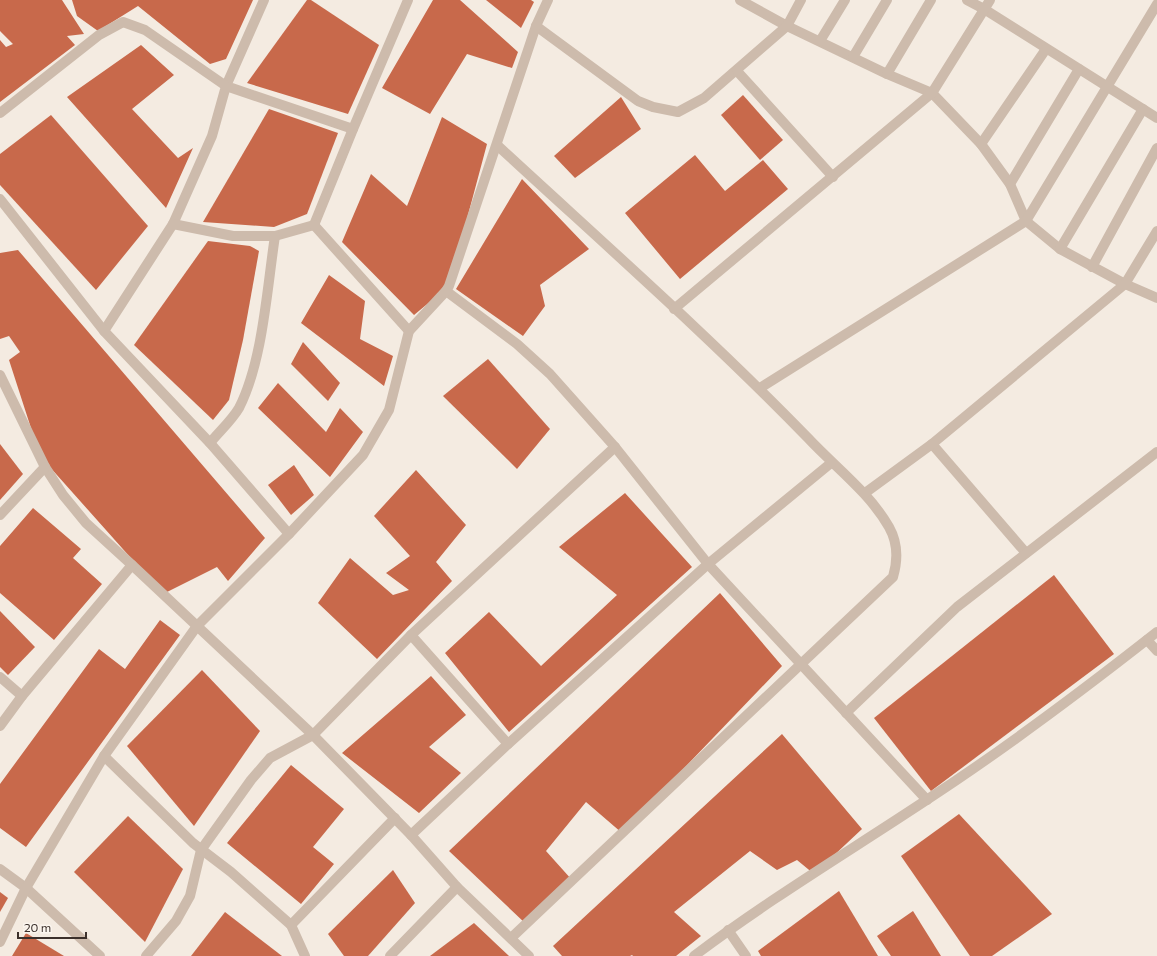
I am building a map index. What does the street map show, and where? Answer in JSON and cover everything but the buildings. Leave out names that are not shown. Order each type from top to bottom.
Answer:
[{"type":"street","points":[[104,331],[173,224],[199,169],[212,136],[226,86],[264,0]]},
{"type":"street","points":[[314,225],[408,0]]},
{"type":"street","points":[[0,942],[26,888],[104,756],[198,626],[289,534],[363,455],[389,410],[409,330],[446,291],[497,145],[536,26],[548,0]]},
{"type":"street","points":[[740,0],[787,26],[887,74],[932,93],[981,144],[1010,184],[1026,221],[1060,249],[1125,284],[1156,297]]},
{"type":"street","points":[[536,26],[638,101],[653,107],[678,112],[704,98],[737,71],[787,26],[801,0]]},
{"type":"street","points":[[820,41],[845,0]]},
{"type":"street","points":[[853,57],[888,0]]},
{"type":"street","points":[[887,74],[931,0]]},
{"type":"street","points":[[967,0],[984,9],[1157,118]]},
{"type":"street","points":[[674,309],[932,93],[990,0]]},
{"type":"street","points":[[760,388],[1026,221],[1157,4]]},
{"type":"street","points":[[0,113],[99,35],[123,22],[145,30],[226,86],[353,129]]},
{"type":"street","points":[[981,144],[1046,49]]},
{"type":"street","points":[[1010,184],[1079,69]]},
{"type":"street","points":[[737,71],[832,176]]},
{"type":"street","points":[[1060,249],[1143,109]]},
{"type":"street","points":[[497,145],[760,388],[831,463],[865,493],[889,528],[895,544],[898,563],[893,577],[511,938]]},
{"type":"street","points":[[1092,267],[1157,148]]},
{"type":"street","points":[[0,200],[104,331],[210,443],[289,534]]},
{"type":"street","points":[[173,224],[233,236],[275,236],[314,225]]},
{"type":"street","points":[[314,225],[409,330]]},
{"type":"street","points":[[865,493],[932,444],[1125,284],[1157,230]]},
{"type":"street","points":[[210,443],[238,409],[249,383],[257,356],[275,236]]},
{"type":"street","points":[[446,291],[517,344],[550,374],[615,447],[708,564],[927,800]]},
{"type":"street","points":[[1,381],[45,467],[63,495],[86,523],[313,735],[395,818],[457,887],[529,956]]},
{"type":"street","points":[[932,444],[1026,553]]},
{"type":"street","points":[[146,956],[176,921],[190,896],[201,850],[251,780],[270,758],[313,735],[411,635],[615,447]]},
{"type":"street","points":[[846,713],[957,608],[1157,452]]},
{"type":"street","points":[[411,835],[508,744],[708,564],[831,463]]},
{"type":"street","points":[[0,516],[45,467]]},
{"type":"street","points":[[0,726],[22,696],[132,565]]},
{"type":"street","points":[[694,956],[728,930],[927,800],[1057,710],[1157,632]]},
{"type":"street","points":[[411,635],[508,744]]},
{"type":"street","points":[[1147,640],[1157,651]]},
{"type":"street","points":[[0,677],[22,696]]},
{"type":"street","points":[[104,756],[201,850],[231,872],[291,926],[305,956]]},
{"type":"street","points":[[291,926],[395,818]]},
{"type":"street","points":[[0,869],[26,888],[100,956]]},
{"type":"street","points":[[390,956],[457,887]]},
{"type":"street","points":[[728,930],[746,956]]}]
